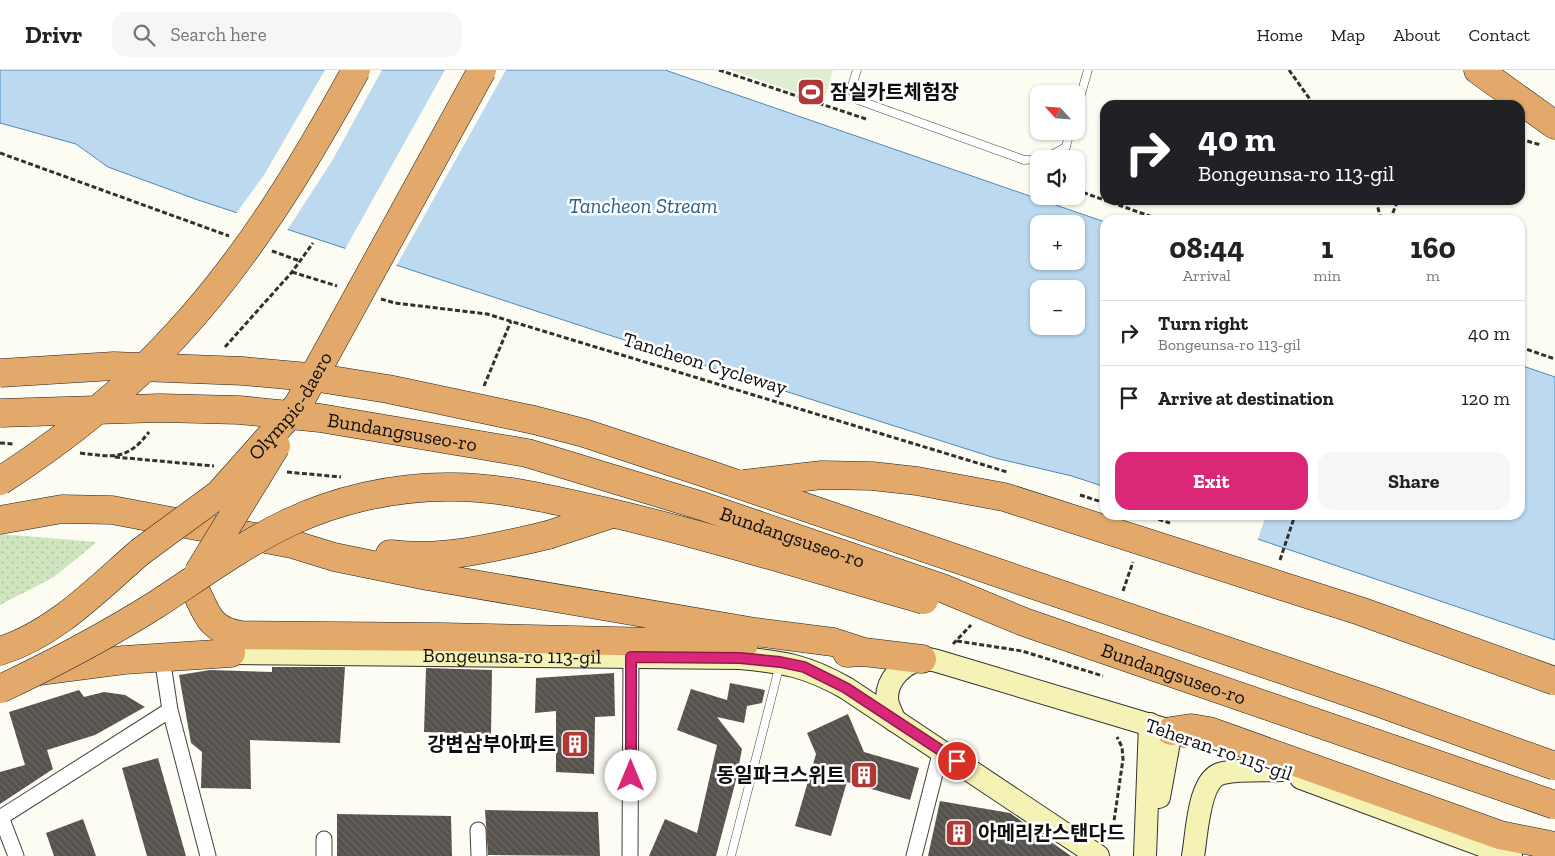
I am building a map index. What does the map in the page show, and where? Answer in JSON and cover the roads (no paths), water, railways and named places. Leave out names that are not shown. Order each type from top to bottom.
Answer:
[{"type":"highway","points":[[0,481],[65,436],[145,366],[176,336],[258,232],[297,172],[356,70]]},
{"type":"highway","name":"Olympic-daero","points":[[0,651],[23,644],[68,615],[140,552],[219,494],[298,405],[482,70]]},
{"type":"highway","points":[[1478,70],[1511,100]]},
{"type":"highway","points":[[1525,112],[1551,136]]},
{"type":"highway","name":"Bundangsuseo-ro","points":[[0,373],[114,366],[243,371],[319,378],[388,389],[534,420],[584,433],[705,473],[1377,702],[1555,766]]},
{"type":"highway","points":[[298,405],[269,461],[192,583],[210,622],[218,630],[241,635],[727,643],[756,644],[828,655],[864,652]]},
{"type":"highway","name":"Bundangsuseo-ro","points":[[0,412],[160,408],[239,410],[320,418],[527,453],[702,506],[942,588],[1024,622],[1555,805]]},
{"type":"highway","points":[[292,544],[338,544],[401,555],[433,557],[498,547],[548,534],[649,503],[707,489],[765,480],[822,475],[872,476],[917,481],[1004,497],[1360,611],[1555,681]]},
{"type":"highway","points":[[0,688],[59,661],[106,635],[259,538],[289,522],[324,507],[360,498],[406,490],[446,486],[494,490],[547,498],[658,524],[935,603],[1024,622]]},
{"type":"highway","points":[[0,520],[62,509],[112,510],[292,544],[334,558],[427,576],[755,632],[833,642],[864,652],[922,659]]},
{"type":"highway","points":[[0,675],[162,657],[231,653]]},
{"type":"highway","points":[[0,696],[47,670]]},
{"type":"highway","points":[[1160,728],[1191,728],[1209,731],[1500,835],[1555,846]]},
{"type":"street","name":"Bongeunsa-ro 113-gil","points":[[231,653],[740,658],[780,662],[804,667],[825,677],[895,720],[1098,856]]},
{"type":"street","points":[[162,657],[170,710],[208,856]]},
{"type":"street","points":[[630,856],[631,657]]},
{"type":"street","points":[[895,720],[887,700],[888,689],[895,674],[904,667],[922,659]]},
{"type":"street","name":"Teheran-ro 115-gil","points":[[922,659],[937,661],[1205,741],[1511,856]]},
{"type":"street","points":[[16,856],[0,818],[170,710]]},
{"type":"street","points":[[1145,856],[1160,728]]},
{"type":"street","points":[[1149,856],[1160,728]]},
{"type":"street","points":[[914,856],[941,750]]},
{"type":"street","points":[[1194,856],[1204,792],[1210,782],[1222,773],[1282,770]]},
{"type":"street","points":[[478,830],[479,856]]},
{"type":"street","points":[[324,839],[324,856]]},
{"type":"lane","points":[[858,70],[851,89],[858,100],[1024,160],[1030,160]]},
{"type":"lane","points":[[1084,85],[1088,70]]},
{"type":"lane","points":[[1060,150],[1066,147],[1068,140]]},
{"type":"lane","points":[[730,856],[780,662]]},
{"type":"water","name":"Tancheon Stream","points":[[0,70],[665,70],[1030,196],[1030,205],[1056,205],[1085,215],[1030,215],[1030,270],[1085,270],[1085,215],[1100,220],[1100,485],[1072,476],[995,458],[609,335],[198,200],[108,167],[76,144],[0,123]]},
{"type":"water","points":[[1525,367],[1555,377],[1555,640],[1202,520],[1525,520]]},
{"type":"place","name":"잠실카트체험장","points":[[811,92]]},
{"type":"place","name":"강변삼부아파트","points":[[575,744]]},
{"type":"place","name":"동일파크스위트","points":[[864,775]]},
{"type":"place","name":"아메리칸스탠다드","points":[[959,833]]}]
